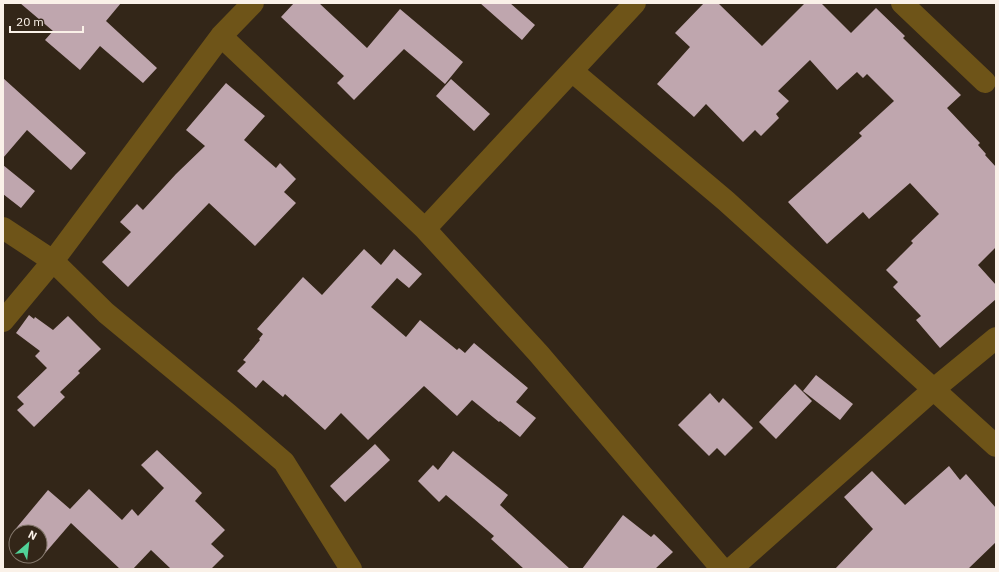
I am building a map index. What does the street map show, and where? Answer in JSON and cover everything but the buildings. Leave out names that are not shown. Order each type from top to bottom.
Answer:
[{"type":"street","points":[[3,320],[53,261],[221,36],[253,3]]},
{"type":"street","points":[[425,229],[634,3]]},
{"type":"street","points":[[902,3],[984,82]]},
{"type":"street","points":[[221,36],[425,229],[539,354],[722,569]]},
{"type":"street","points":[[572,71],[726,201],[996,446]]},
{"type":"street","points":[[3,228],[53,261],[106,313],[284,462],[351,569]]},
{"type":"street","points":[[731,569],[934,389],[996,338]]}]
